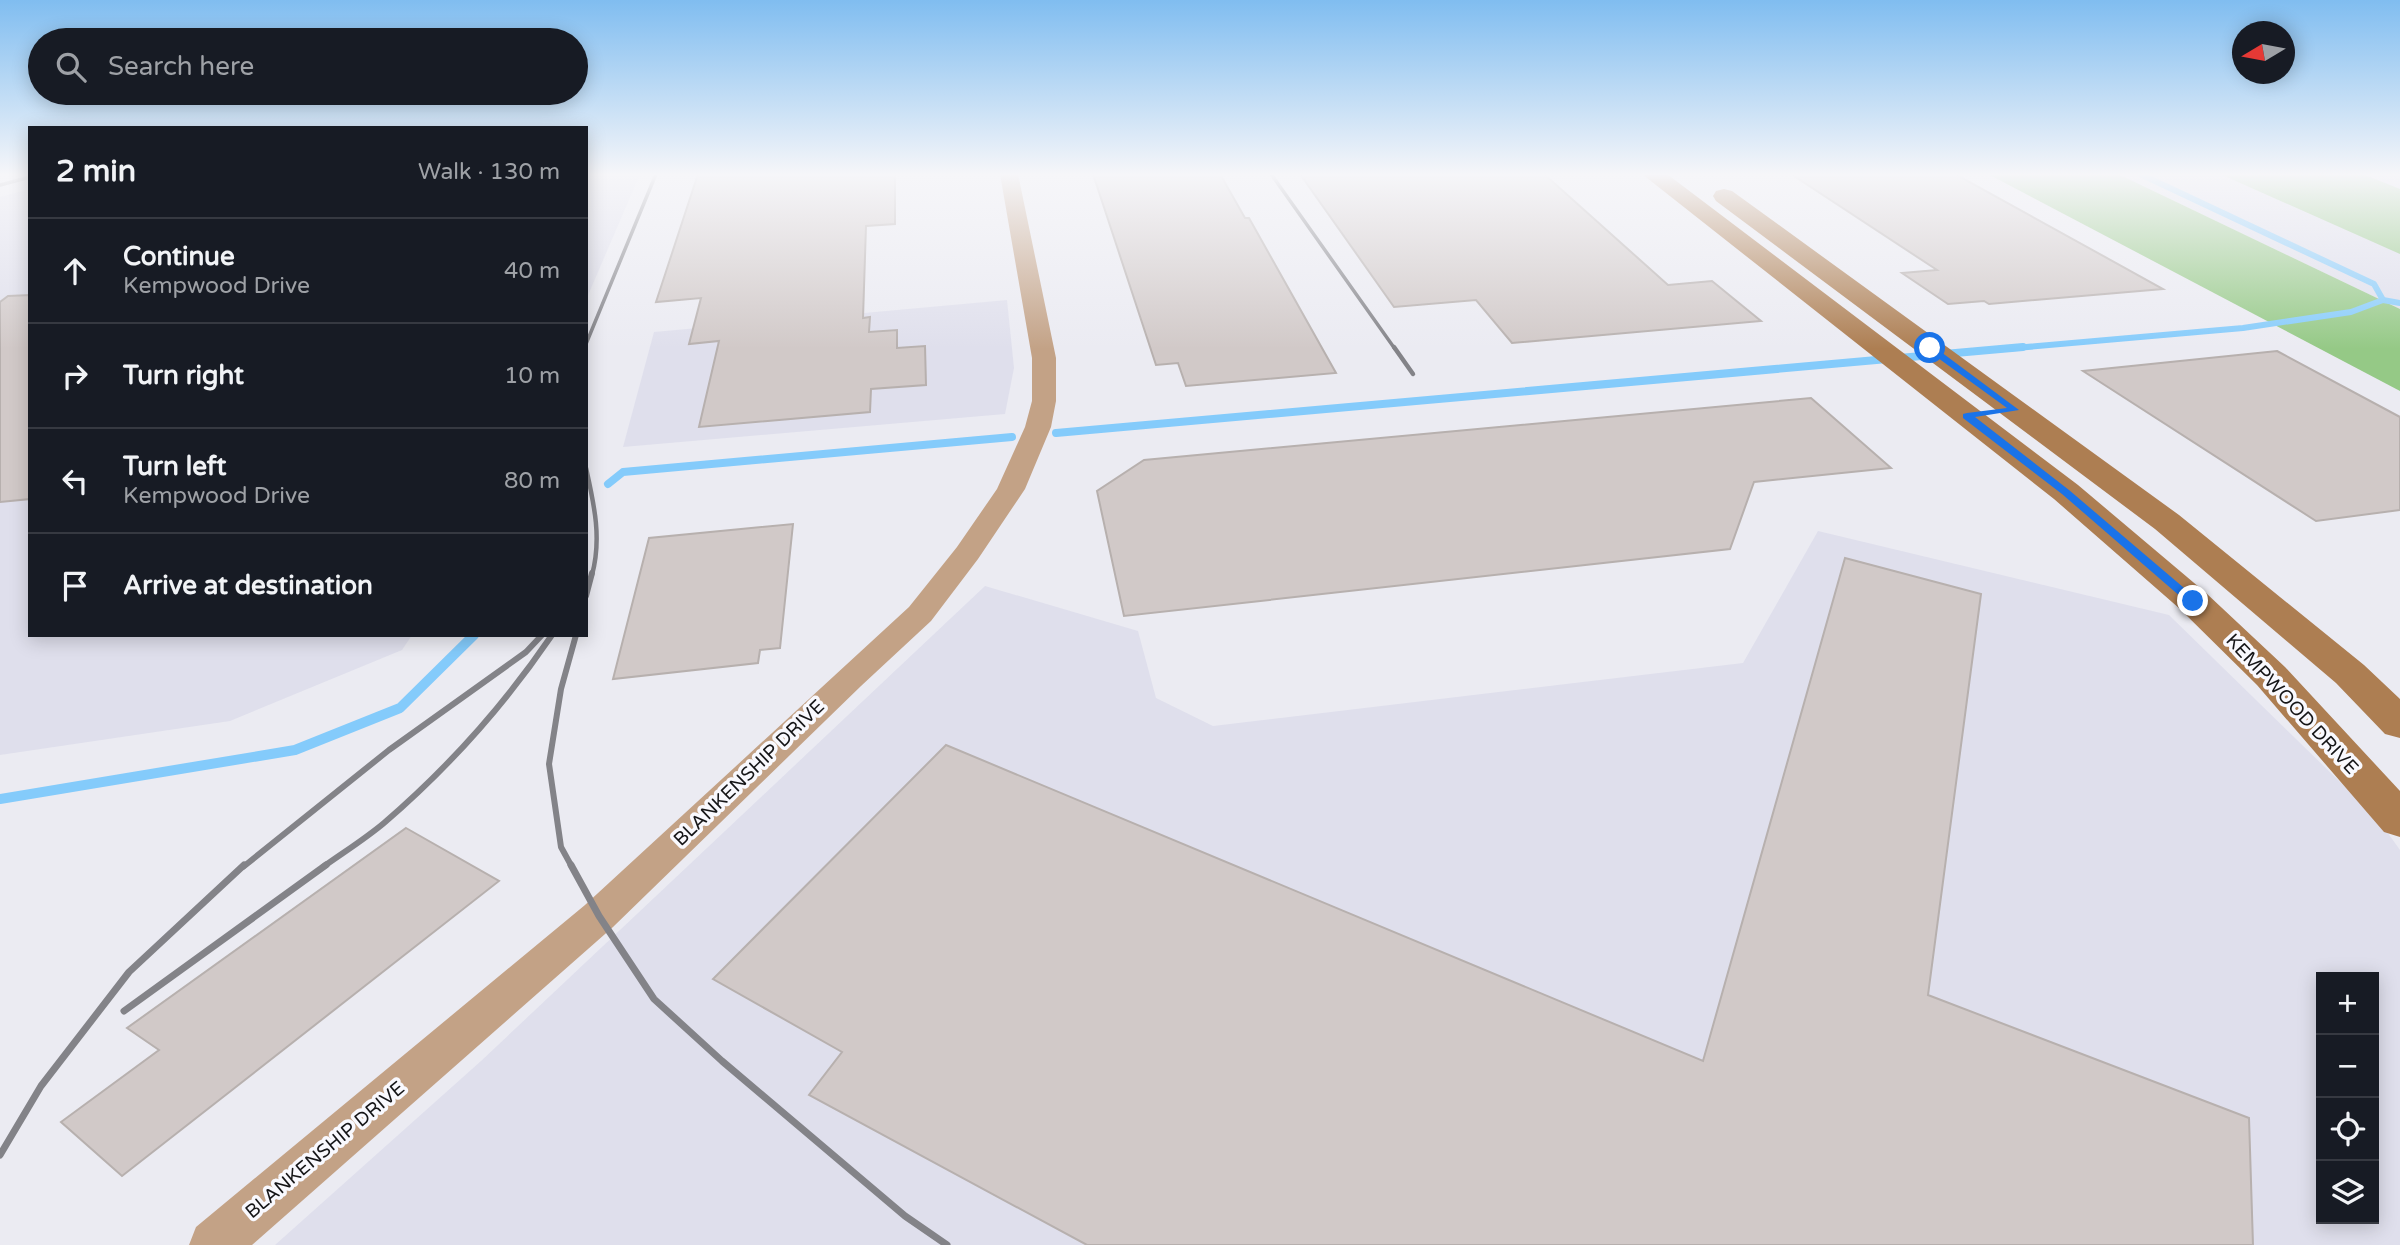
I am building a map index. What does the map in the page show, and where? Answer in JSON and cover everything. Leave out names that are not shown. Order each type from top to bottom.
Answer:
[{"type":"main road","name":"KEMPWOOD DRIVE","points":[[1731,232],[1917,357],[2015,410],[2167,522],[2350,674],[2400,724]]},
{"type":"main road","name":"KEMPWOOD DRIVE","points":[[1768,232],[1917,357],[1967,416],[2066,492],[2193,601],[2271,676],[2400,820]]},
{"type":"main road","points":[[1967,416],[2015,410]]},
{"type":"street","name":"BLANKENSHIP DRIVE","points":[[214,1245],[599,916],[920,614],[968,553],[1011,489],[1038,427],[1044,401],[1044,358],[1020,232]]},
{"type":"shaded area","points":[[0,232],[28,232],[28,637],[411,637],[402,650],[230,721],[0,755]]},
{"type":"shaded area","points":[[588,232],[615,232],[588,295]]},
{"type":"shaded area","points":[[2239,232],[2400,232],[2400,309]]},
{"type":"shaded area","points":[[1007,300],[1014,368],[1005,414],[623,447],[654,332]]},
{"type":"shaded area","points":[[1818,531],[2169,615],[2377,818],[2400,850],[2400,1245],[275,1245],[481,1061],[985,586],[1138,631],[1156,698],[1213,726],[1743,663]]},
{"type":"green space","points":[[2098,232],[2239,232],[2400,309],[2400,391]]},
{"type":"green space","points":[[2351,232],[2400,232],[2400,254]]},
{"type":"building","points":[[679,232],[866,232],[863,318],[870,317],[869,332],[897,330],[897,348],[925,346],[926,385],[871,389],[870,412],[699,427],[719,341],[689,344],[701,298],[656,302]]},
{"type":"building","points":[[1112,232],[1257,232],[1336,373],[1186,386],[1178,363],[1156,365]]},
{"type":"building","points":[[1341,232],[1609,232],[1668,285],[1712,281],[1761,321],[1512,343],[1476,300],[1394,307]]},
{"type":"building","points":[[1879,232],[2060,232],[2163,289],[1989,304],[1984,301],[1948,304],[1902,273],[1937,270]]},
{"type":"building","points":[[28,295],[28,499],[0,502],[0,302],[8,296]]},
{"type":"building","points":[[2277,351],[2400,417],[2400,510],[2316,521],[2083,371]]},
{"type":"building","points":[[1811,398],[1891,468],[1754,482],[1730,549],[1124,616],[1097,491],[1144,460]]},
{"type":"building","points":[[793,524],[780,648],[760,650],[758,663],[613,679],[649,538]]},
{"type":"building","points":[[1845,558],[1981,594],[1928,995],[2249,1118],[2253,1245],[1087,1245],[809,1095],[842,1052],[713,979],[946,745],[1703,1061]]},
{"type":"building","points":[[406,828],[499,881],[122,1176],[61,1122],[159,1050],[127,1028]]},
{"type":"waterway","points":[[2264,232],[2374,284],[2383,300]]},
{"type":"waterway","points":[[2004,349],[2243,328],[2351,312],[2383,300]]},
{"type":"waterway","points":[[2383,300],[2400,303]]},
{"type":"waterway","points":[[1056,433],[2023,347]]},
{"type":"waterway","points":[[608,484],[623,472],[1012,437]]},
{"type":"waterway","points":[[0,799],[295,750],[400,708],[472,637]]},
{"type":"railway","points":[[588,339],[632,232]]},
{"type":"railway","points":[[1312,232],[1395,349]]},
{"type":"railway","points":[[1394,347],[1413,374]]},
{"type":"railway","points":[[588,478],[597,534],[592,575]]},
{"type":"railway","points":[[588,588],[592,573]]},
{"type":"railway","points":[[243,867],[389,750],[526,652],[540,637]]},
{"type":"railway","points":[[323,867],[377,829],[453,758],[515,686],[551,637]]},
{"type":"railway","points":[[572,867],[561,847],[549,764],[561,689],[575,637]]},
{"type":"railway","points":[[0,1155],[41,1086],[129,972],[244,865]]},
{"type":"railway","points":[[124,1011],[326,865]]},
{"type":"railway","points":[[571,865],[599,916],[654,999],[722,1061],[905,1216],[947,1245]]},
{"type":"route","points":[[1930,348],[2015,410],[1967,416],[2066,492],[2193,601]]}]
